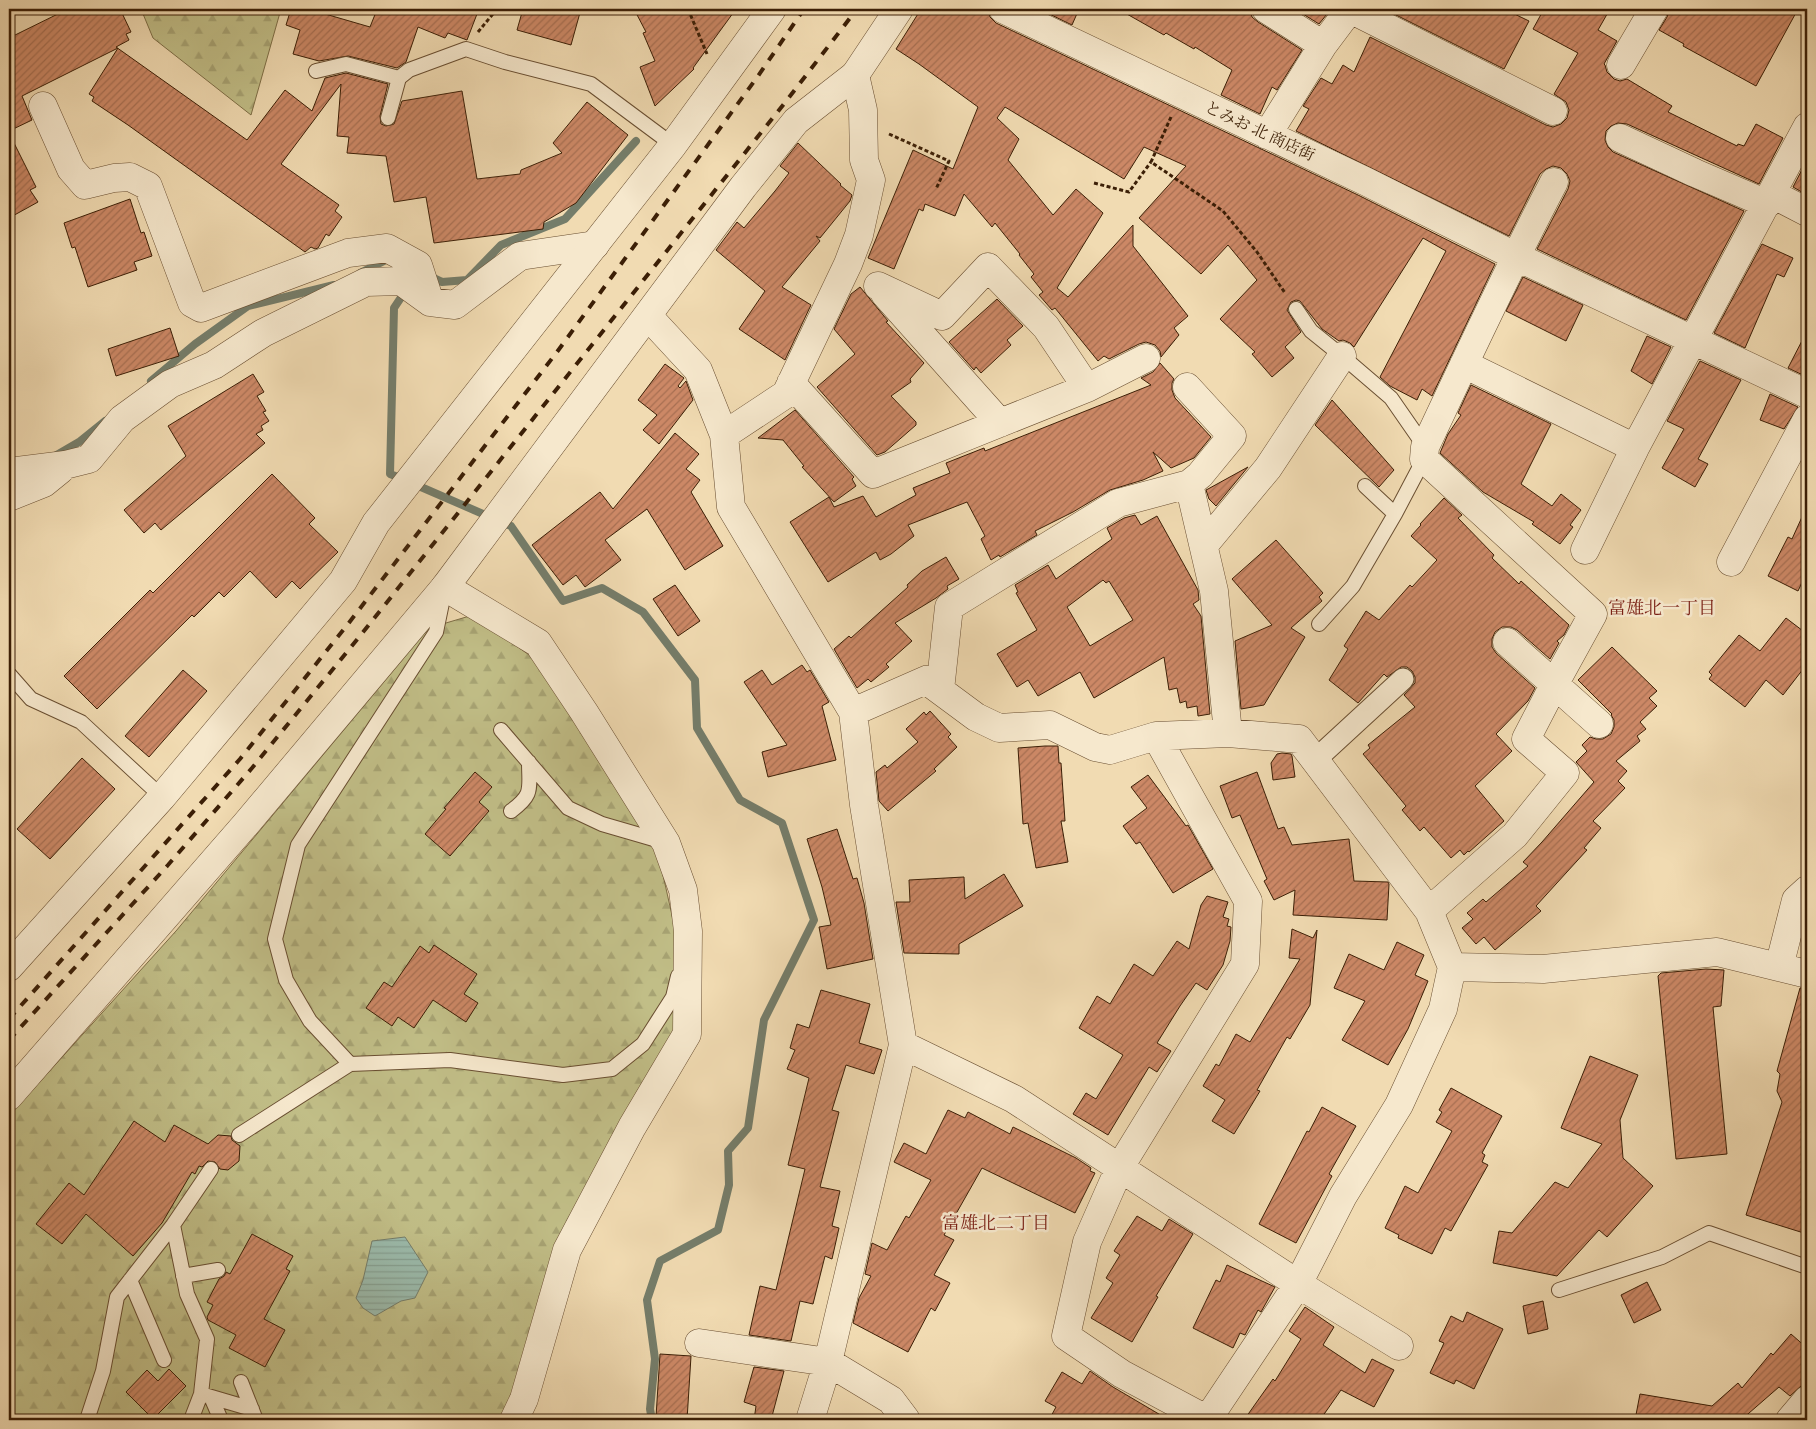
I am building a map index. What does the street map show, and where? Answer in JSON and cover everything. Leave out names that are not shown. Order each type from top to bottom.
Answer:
[{"type":"street","points":[[9,967],[162,797],[343,581],[376,523],[673,145],[772,9]]},
{"type":"street","points":[[9,1096],[246,824],[445,587],[743,187],[796,122],[855,75],[899,9]]},
{"type":"street","name":"とみお 北 商店街","points":[[1003,9],[1365,181],[1515,256],[1807,394]]},
{"type":"street","points":[[1266,9],[1323,46]]},
{"type":"street","points":[[1267,135],[1323,46],[1350,9],[1553,111]]},
{"type":"street","points":[[1621,65],[1654,9]]},
{"type":"street","points":[[724,434],[786,394],[848,264],[859,235],[871,180],[864,160],[863,110],[855,75]]},
{"type":"street","points":[[43,106],[71,170],[85,184],[130,177],[148,186],[192,303],[201,308],[348,253],[387,248],[418,265],[430,302]]},
{"type":"street","points":[[1586,550],[1635,448],[1807,127]]},
{"type":"street","points":[[1620,138],[1695,173],[1807,212]]},
{"type":"street","points":[[1429,911],[1515,835],[1565,772],[1526,739],[1593,614],[1424,453],[1515,256],[1554,182]]},
{"type":"street","points":[[9,472],[64,465],[89,459],[122,419],[170,384],[214,365],[262,333],[366,282],[400,281],[430,302],[455,305],[520,256],[595,245]]},
{"type":"street","points":[[848,264],[878,286],[942,316],[988,267],[1046,328],[1086,388]]},
{"type":"street","points":[[878,286],[1000,423]]},
{"type":"street","points":[[648,316],[698,370],[724,434],[732,507],[853,712],[864,805],[903,1045],[828,1362],[810,1420]]},
{"type":"street","points":[[1204,545],[1268,468],[1342,356]]},
{"type":"street","points":[[791,383],[873,474],[1086,388],[1146,358]]},
{"type":"street","points":[[1464,364],[1635,448]]},
{"type":"street","points":[[940,690],[949,608],[1118,503],[1189,484],[1200,476],[1232,436],[1187,386]]},
{"type":"street","points":[[1731,562],[1807,419]]},
{"type":"street","points":[[9,497],[44,483],[64,465]]},
{"type":"street","points":[[1189,484],[1214,591],[1228,733]]},
{"type":"street","points":[[445,587],[538,643],[584,712],[666,843],[684,890],[688,931],[687,1034],[632,1128],[567,1250],[524,1400],[514,1420]]},
{"type":"street","points":[[1507,642],[1599,724]]},
{"type":"street","points":[[1314,761],[1403,679]]},
{"type":"street","points":[[853,712],[926,680],[976,717],[999,728],[1050,726],[1095,747],[1110,750],[1156,736],[1228,733],[1299,739],[1429,911],[1452,967],[1443,1009],[1399,1106],[1343,1196],[1298,1284],[1208,1420],[1122,1374],[1066,1336],[1087,1242],[1120,1167],[1245,964],[1248,901],[1156,736]]},
{"type":"street","points":[[1779,967],[1796,900],[1807,890]]},
{"type":"street","points":[[1452,967],[1543,969],[1717,952],[1807,974]]},
{"type":"street","points":[[903,1045],[1014,1099],[1298,1284],[1399,1346]]},
{"type":"street","points":[[699,1343],[828,1362],[891,1400],[906,1420]]},
{"type":"lane","points":[[388,118],[399,78],[409,70],[466,49],[505,62],[590,84],[673,145]]},
{"type":"lane","points":[[316,71],[346,64],[399,78]]},
{"type":"lane","points":[[1296,309],[1311,331],[1390,398],[1424,453],[1395,514],[1352,586],[1319,624]]},
{"type":"lane","points":[[1365,486],[1395,514]]},
{"type":"lane","points":[[350,1064],[310,1022],[286,980],[276,939],[298,845],[436,632],[445,587]]},
{"type":"lane","points":[[9,674],[31,699],[81,722],[162,797]]},
{"type":"lane","points":[[501,730],[568,808],[602,824],[666,843]]},
{"type":"lane","points":[[511,811],[525,801],[529,790],[529,762]]},
{"type":"lane","points":[[239,1135],[350,1064],[450,1060],[563,1075],[612,1069],[643,1044],[673,998],[688,931]]},
{"type":"lane","points":[[87,1420],[103,1371],[117,1297],[173,1225],[211,1169]]},
{"type":"lane","points":[[173,1225],[187,1294],[207,1339],[206,1395],[191,1420]]},
{"type":"lane","points":[[1559,1290],[1662,1257],[1709,1233],[1807,1267]]},
{"type":"lane","points":[[183,1276],[218,1270]]},
{"type":"lane","points":[[130,1280],[164,1360]]},
{"type":"lane","points":[[242,1382],[254,1415]]},
{"type":"lane","points":[[206,1395],[254,1415]]},
{"type":"lane","points":[[206,1395],[221,1420]]},
{"type":"path","points":[[466,49],[497,9]]},
{"type":"path","points":[[688,9],[718,82]]},
{"type":"path","points":[[1094,182],[1129,192],[1151,162],[1182,93]]},
{"type":"path","points":[[864,123],[949,161],[936,189]]},
{"type":"path","points":[[1151,162],[1223,211],[1257,252],[1296,309]]},
{"type":"green space","points":[[141,9],[281,9],[251,115],[153,38]]},
{"type":"green space","points":[[473,615],[539,662],[657,848],[675,929],[674,1030],[503,1420],[9,1420],[9,1116],[176,931],[429,628]]},
{"type":"shaded area","points":[[405,1237],[428,1272],[415,1298],[401,1301],[375,1316],[363,1308],[356,1298],[363,1280],[372,1241]]},
{"type":"building","points":[[68,9],[112,9],[114,12],[121,11],[131,32],[126,34],[129,40],[116,47],[118,48],[22,96],[32,120],[9,131],[9,38]]},
{"type":"building","points":[[291,9],[308,9],[370,27],[376,12],[373,11],[374,9],[462,9],[477,14],[467,40],[448,33],[445,38],[418,27],[406,62],[397,68],[348,56],[319,61],[293,54],[300,30],[286,25]]},
{"type":"building","points":[[523,9],[581,9],[571,45],[517,30]]},
{"type":"building","points":[[634,9],[736,9],[694,69],[655,106],[640,67],[655,61],[643,33],[646,32]]},
{"type":"building","points":[[921,9],[988,9],[990,17],[996,23],[1358,195],[1495,264],[1432,396],[1422,389],[1417,400],[1390,386],[1380,377],[1446,251],[1423,238],[1354,347],[1343,340],[1339,341],[1322,329],[1300,301],[1291,302],[1287,310],[1301,332],[1285,347],[1294,358],[1272,377],[1252,354],[1255,352],[1220,319],[1257,280],[1228,245],[1201,274],[1139,218],[1186,166],[1144,147],[1124,179],[1005,107],[997,118],[1019,139],[1008,160],[1053,215],[1076,189],[1103,213],[1057,288],[1068,297],[1133,225],[1133,246],[1188,316],[1174,328],[1179,335],[1161,357],[1160,351],[1155,345],[1146,342],[1109,359],[1104,356],[1098,361],[1055,308],[1052,310],[1039,295],[1043,292],[1031,277],[1034,274],[1020,254],[995,223],[992,227],[964,194],[955,216],[925,204],[923,211],[919,209],[894,269],[868,258],[913,150],[953,169],[978,107],[896,49]]},
{"type":"building","points":[[1039,9],[1079,9],[1072,25]]},
{"type":"building","points":[[1118,9],[1250,9],[1252,17],[1258,22],[1302,50],[1277,90],[1272,87],[1260,114],[1221,95],[1232,70],[1195,47],[1194,49],[1166,33],[1164,35]]},
{"type":"building","points":[[1295,9],[1331,9],[1319,24]]},
{"type":"building","points":[[1384,9],[1504,9],[1529,21],[1504,69]]},
{"type":"building","points":[[1544,9],[1610,9],[1598,30],[1617,41],[1604,64],[1607,72],[1614,79],[1620,81],[1627,79],[1672,106],[1668,112],[1737,146],[1738,144],[1744,146],[1756,124],[1783,138],[1759,184],[1627,124],[1618,123],[1606,131],[1605,140],[1613,152],[1744,211],[1686,320],[1537,249],[1568,189],[1570,181],[1567,174],[1561,168],[1553,166],[1540,174],[1509,236],[1296,131],[1309,109],[1303,106],[1321,78],[1332,84],[1343,65],[1354,72],[1370,37],[1546,125],[1553,127],[1561,124],[1567,118],[1569,110],[1566,102],[1554,94],[1578,53],[1533,29]]},
{"type":"building","points":[[1670,9],[1798,9],[1756,86],[1683,46],[1684,44],[1659,30]]},
{"type":"building","points":[[118,48],[247,140],[285,90],[312,111],[325,78],[346,73],[388,84],[380,116],[381,124],[386,126],[394,124],[402,101],[462,91],[477,179],[520,174],[521,170],[562,153],[553,143],[587,102],[628,135],[576,203],[544,222],[543,229],[434,243],[426,197],[394,202],[386,156],[347,153],[349,137],[337,136],[341,84],[281,164],[339,205],[335,211],[342,217],[329,236],[326,234],[318,248],[311,247],[305,252],[92,101],[94,97],[89,94]]},
{"type":"building","points":[[9,133],[36,187],[30,190],[38,202],[9,218]]},
{"type":"building","points":[[798,143],[852,195],[850,201],[820,238],[816,236],[820,241],[782,287],[811,305],[785,360],[739,329],[765,291],[716,250],[737,222],[744,228],[789,173],[780,166]]},
{"type":"building","points":[[1807,160],[1807,195],[1793,187]]},
{"type":"building","points":[[130,199],[141,233],[144,232],[152,256],[134,262],[137,270],[88,287],[75,247],[72,248],[64,223]]},
{"type":"building","points":[[1762,244],[1793,258],[1784,277],[1777,274],[1745,348],[1714,333]]},
{"type":"building","points":[[1523,277],[1583,305],[1566,341],[1506,311]]},
{"type":"building","points":[[860,287],[888,321],[886,322],[924,363],[910,379],[911,382],[891,396],[916,422],[916,425],[885,452],[877,455],[817,387],[855,354],[834,329],[851,294]]},
{"type":"building","points":[[997,299],[1023,326],[1007,340],[1011,345],[981,373],[976,367],[974,370],[949,342]]},
{"type":"building","points":[[170,328],[179,356],[116,376],[108,349]]},
{"type":"building","points":[[1807,331],[1807,377],[1788,368]]},
{"type":"building","points":[[1647,336],[1671,347],[1652,384],[1631,371]]},
{"type":"building","points":[[1700,361],[1741,380],[1698,459],[1708,464],[1695,487],[1662,468],[1684,429],[1667,421]]},
{"type":"building","points":[[1160,363],[1174,379],[1172,390],[1175,398],[1211,437],[1194,458],[1171,468],[1153,452],[1163,471],[1143,480],[1110,490],[1073,512],[1035,531],[1037,535],[1000,557],[999,555],[991,560],[981,539],[985,536],[967,502],[908,525],[914,536],[891,554],[880,560],[876,552],[828,582],[790,522],[829,497],[834,507],[863,496],[876,517],[916,495],[913,488],[950,473],[946,463],[984,448],[985,451],[1151,385],[1141,378],[1153,372]]},
{"type":"building","points":[[665,364],[684,378],[678,386],[680,388],[686,381],[693,400],[659,444],[643,430],[657,415],[638,400]]},
{"type":"building","points":[[253,374],[264,392],[257,396],[266,411],[263,412],[269,421],[261,426],[263,430],[256,434],[265,443],[161,530],[155,523],[144,533],[124,510],[186,456],[168,426]]},
{"type":"building","points":[[1471,385],[1551,424],[1521,484],[1552,506],[1561,494],[1581,510],[1570,525],[1573,527],[1560,544],[1532,524],[1534,522],[1483,492],[1440,453],[1448,434],[1461,415],[1458,413]]},
{"type":"building","points":[[1770,394],[1798,407],[1784,429],[1760,420]]},
{"type":"building","points":[[1332,400],[1394,470],[1379,487],[1315,425]]},
{"type":"building","points":[[795,410],[854,477],[852,479],[856,486],[834,502],[802,467],[804,466],[783,440],[758,438]]},
{"type":"building","points":[[675,433],[699,454],[686,469],[700,480],[691,492],[723,546],[685,570],[647,509],[605,540],[621,560],[585,587],[576,575],[563,585],[532,545],[600,492],[613,509]]},
{"type":"building","points":[[1248,467],[1216,506],[1209,499],[1206,490]]},
{"type":"building","points":[[272,474],[315,518],[309,524],[338,552],[300,589],[292,581],[276,598],[250,571],[224,597],[219,592],[194,617],[192,615],[97,709],[64,676],[150,590],[153,593]]},
{"type":"building","points":[[1444,498],[1462,515],[1458,518],[1494,555],[1492,558],[1519,584],[1521,581],[1569,625],[1564,635],[1557,641],[1559,643],[1550,659],[1511,627],[1502,627],[1495,632],[1492,639],[1492,647],[1496,653],[1535,688],[1528,701],[1496,734],[1512,751],[1475,786],[1504,821],[1469,852],[1464,855],[1460,850],[1451,858],[1424,827],[1420,831],[1402,810],[1406,806],[1363,754],[1370,748],[1368,745],[1415,707],[1404,695],[1415,683],[1412,671],[1407,667],[1401,667],[1387,677],[1384,674],[1358,703],[1329,680],[1348,649],[1344,646],[1366,611],[1379,620],[1410,585],[1412,587],[1437,560],[1411,536]]},
{"type":"building","points":[[1807,506],[1807,572],[1798,591],[1768,576],[1788,537],[1792,539]]},
{"type":"building","points":[[1135,515],[1141,525],[1157,516],[1198,590],[1199,600],[1193,604],[1201,616],[1210,714],[1198,716],[1197,706],[1187,708],[1186,701],[1180,703],[1177,688],[1169,690],[1164,657],[1094,698],[1080,672],[1038,696],[1028,680],[1017,687],[997,654],[1037,630],[1016,593],[1018,592],[1015,585],[1048,565],[1056,579],[1112,539],[1107,528],[1124,518]],"holes":[[[1103,580],[1106,583],[1109,581],[1133,620],[1090,646],[1067,607]]]},
{"type":"building","points":[[1276,540],[1323,593],[1319,597],[1322,601],[1291,628],[1305,637],[1264,705],[1241,709],[1235,641],[1272,625],[1232,579]]},
{"type":"building","points":[[946,557],[959,579],[947,586],[948,589],[936,598],[895,623],[912,641],[886,664],[889,667],[871,682],[868,679],[857,688],[834,649],[849,636],[851,638],[908,587],[907,585],[922,571]]},
{"type":"building","points":[[675,585],[700,621],[678,636],[653,599]]},
{"type":"building","points":[[1786,618],[1807,634],[1807,664],[1783,695],[1766,680],[1745,707],[1709,679],[1712,675],[1709,672],[1739,635],[1760,651]]},
{"type":"building","points":[[1612,647],[1657,691],[1649,698],[1657,706],[1640,722],[1646,729],[1637,736],[1640,741],[1616,761],[1627,771],[1618,781],[1625,788],[1593,821],[1601,828],[1584,848],[1587,850],[1536,906],[1541,911],[1495,950],[1484,937],[1476,944],[1462,928],[1473,919],[1467,913],[1483,899],[1486,902],[1528,866],[1523,862],[1594,782],[1576,762],[1587,751],[1582,745],[1590,737],[1603,739],[1611,734],[1614,720],[1612,714],[1578,680]]},
{"type":"building","points":[[802,665],[807,672],[810,670],[829,702],[822,706],[836,760],[768,777],[762,752],[787,745],[744,682],[762,670],[772,685]]},
{"type":"building","points":[[183,670],[207,691],[149,757],[125,736]]},
{"type":"building","points":[[930,711],[951,734],[948,737],[957,747],[934,769],[936,771],[888,811],[879,801],[876,772],[885,765],[887,768],[918,742],[906,729],[924,712],[926,715]]},
{"type":"building","points":[[1058,746],[1065,821],[1061,821],[1068,862],[1036,868],[1028,823],[1023,824],[1018,748]]},
{"type":"building","points":[[1277,754],[1291,754],[1295,777],[1273,780],[1271,763]]},
{"type":"building","points":[[82,758],[115,789],[50,859],[17,829]]},
{"type":"building","points":[[475,772],[492,787],[479,802],[489,811],[450,856],[425,834],[446,809],[444,808]]},
{"type":"building","points":[[1257,772],[1278,829],[1284,827],[1292,845],[1349,839],[1354,881],[1388,882],[1387,920],[1293,915],[1295,890],[1274,900],[1264,881],[1267,879],[1240,815],[1232,818],[1220,786]]},
{"type":"building","points":[[1148,775],[1186,826],[1188,825],[1213,869],[1173,893],[1140,842],[1136,844],[1123,826],[1147,808],[1131,787]]},
{"type":"building","points":[[837,829],[853,879],[857,878],[864,903],[873,959],[827,969],[819,927],[831,925],[822,887],[807,839]]},
{"type":"building","points":[[1004,874],[1023,906],[959,944],[959,954],[904,953],[896,902],[910,902],[909,880],[964,877],[965,899]]},
{"type":"building","points":[[1207,896],[1228,902],[1223,917],[1229,919],[1227,926],[1231,927],[1230,941],[1223,965],[1207,990],[1196,983],[1180,1006],[1157,1043],[1171,1051],[1157,1072],[1149,1067],[1108,1135],[1073,1114],[1086,1093],[1096,1099],[1123,1055],[1079,1028],[1097,996],[1110,1004],[1134,964],[1153,976],[1177,941],[1189,949],[1201,905]]},
{"type":"building","points":[[1292,929],[1313,938],[1317,930],[1310,1005],[1290,1039],[1287,1037],[1257,1090],[1260,1091],[1234,1134],[1212,1121],[1225,1100],[1203,1086],[1216,1064],[1219,1066],[1236,1034],[1250,1042],[1300,959],[1289,958]]},
{"type":"building","points":[[1397,942],[1424,955],[1415,975],[1428,981],[1408,1029],[1388,1065],[1342,1040],[1365,1001],[1334,988],[1349,954],[1384,970]]},
{"type":"building","points":[[434,945],[477,974],[464,994],[478,1003],[466,1022],[433,1000],[414,1028],[398,1017],[392,1026],[366,1008],[384,982],[392,987],[420,946],[429,953]]},
{"type":"building","points":[[1706,969],[1724,970],[1721,1006],[1713,1007],[1727,1154],[1676,1159],[1658,976],[1661,973]]},
{"type":"building","points":[[1800,988],[1807,989],[1807,1234],[1746,1215],[1782,1102],[1777,1091],[1780,1074],[1777,1071]]},
{"type":"building","points":[[821,990],[870,1004],[859,1043],[882,1050],[874,1074],[846,1065],[832,1110],[839,1112],[820,1187],[840,1191],[832,1226],[839,1228],[832,1259],[825,1256],[813,1304],[800,1301],[791,1341],[749,1335],[760,1286],[776,1290],[805,1169],[788,1165],[809,1078],[787,1069],[795,1050],[790,1048],[797,1024],[809,1028]]},
{"type":"building","points":[[1590,1056],[1638,1075],[1620,1120],[1623,1158],[1653,1186],[1607,1237],[1599,1230],[1557,1276],[1493,1263],[1499,1231],[1512,1233],[1555,1182],[1568,1188],[1602,1144],[1561,1128]]},
{"type":"building","points":[[1451,1088],[1502,1116],[1482,1153],[1485,1155],[1482,1162],[1488,1165],[1451,1231],[1445,1228],[1432,1254],[1398,1238],[1399,1235],[1385,1228],[1405,1186],[1418,1193],[1452,1131],[1436,1122],[1442,1112],[1439,1110]]},
{"type":"building","points":[[1322,1107],[1356,1126],[1329,1174],[1332,1176],[1296,1243],[1259,1224],[1307,1131],[1309,1132]]},
{"type":"building","points":[[948,1110],[965,1118],[968,1112],[1010,1134],[1013,1127],[1076,1158],[1091,1168],[1090,1171],[1095,1173],[1075,1213],[982,1168],[944,1235],[954,1240],[934,1275],[950,1283],[935,1311],[931,1308],[908,1352],[853,1323],[859,1298],[871,1276],[865,1274],[872,1243],[887,1250],[906,1216],[909,1218],[931,1180],[894,1162],[904,1143],[926,1154]]},
{"type":"building","points":[[134,1121],[165,1142],[174,1125],[208,1144],[218,1135],[231,1136],[232,1140],[240,1146],[239,1161],[228,1170],[220,1169],[215,1162],[208,1161],[202,1167],[199,1166],[195,1174],[192,1172],[162,1223],[133,1256],[86,1214],[62,1244],[36,1224],[69,1183],[84,1195]]},
{"type":"building","points":[[1137,1216],[1162,1231],[1169,1219],[1193,1234],[1156,1296],[1158,1297],[1132,1342],[1091,1318],[1113,1283],[1106,1278],[1120,1255],[1114,1251]]},
{"type":"building","points":[[252,1234],[293,1256],[286,1269],[290,1271],[264,1319],[285,1330],[265,1367],[229,1348],[236,1335],[208,1320],[207,1317],[213,1305],[207,1302],[219,1279],[226,1272],[230,1274]]},
{"type":"building","points":[[1227,1265],[1275,1287],[1261,1312],[1258,1310],[1245,1335],[1240,1333],[1233,1348],[1193,1328],[1216,1280],[1220,1282]]},
{"type":"building","points":[[1647,1282],[1661,1310],[1634,1323],[1621,1295]]},
{"type":"building","points":[[1543,1301],[1548,1329],[1528,1334],[1523,1306]]},
{"type":"building","points":[[1305,1307],[1334,1327],[1323,1345],[1365,1373],[1372,1359],[1394,1370],[1374,1407],[1341,1390],[1320,1420],[1244,1420],[1273,1379],[1275,1381],[1301,1339],[1289,1331]]},
{"type":"building","points":[[1467,1312],[1503,1329],[1474,1389],[1456,1380],[1454,1384],[1430,1373],[1444,1343],[1439,1341],[1451,1316],[1463,1322]]},
{"type":"building","points":[[1791,1334],[1807,1348],[1807,1385],[1801,1386],[1790,1396],[1779,1387],[1741,1420],[1635,1420],[1640,1394],[1712,1406],[1738,1383],[1742,1388],[1771,1353],[1773,1355]]},
{"type":"building","points":[[660,1354],[691,1356],[687,1420],[663,1420],[663,1417],[656,1417]]},
{"type":"building","points":[[754,1367],[784,1371],[771,1420],[754,1420],[756,1406],[744,1402]]},
{"type":"building","points":[[169,1369],[186,1386],[153,1419],[126,1392],[147,1370],[158,1381]]},
{"type":"building","points":[[1090,1371],[1169,1420],[1049,1420],[1056,1407],[1045,1401],[1062,1372],[1082,1384]]},
{"type":"waterway","points":[[429,276],[442,282],[467,280],[501,245],[565,219],[636,141]]},
{"type":"waterway","points":[[360,273],[388,259]]},
{"type":"waterway","points":[[151,381],[195,344],[248,306],[334,285]]},
{"type":"waterway","points":[[403,479],[390,474],[394,308],[406,290]]},
{"type":"waterway","points":[[55,456],[79,442],[105,421]]},
{"type":"waterway","points":[[414,484],[490,517]]},
{"type":"waterway","points":[[501,522],[511,526],[563,601],[602,588],[643,612],[695,680],[697,728],[740,800],[782,823],[814,920],[764,1020],[748,1128],[728,1151],[729,1185],[718,1230],[660,1261],[647,1300],[655,1359],[650,1409],[652,1420]]},
{"type":"railway","points":[[9,1019],[240,759],[348,624],[557,352],[758,76],[804,9]]},
{"type":"railway","points":[[9,1040],[168,865],[252,768],[360,636],[787,100],[857,9]]},
{"type":"district","name":"富雄北一丁目","points":[[1662,608]]},
{"type":"district","name":"富雄北二丁目","points":[[996,1223]]}]
